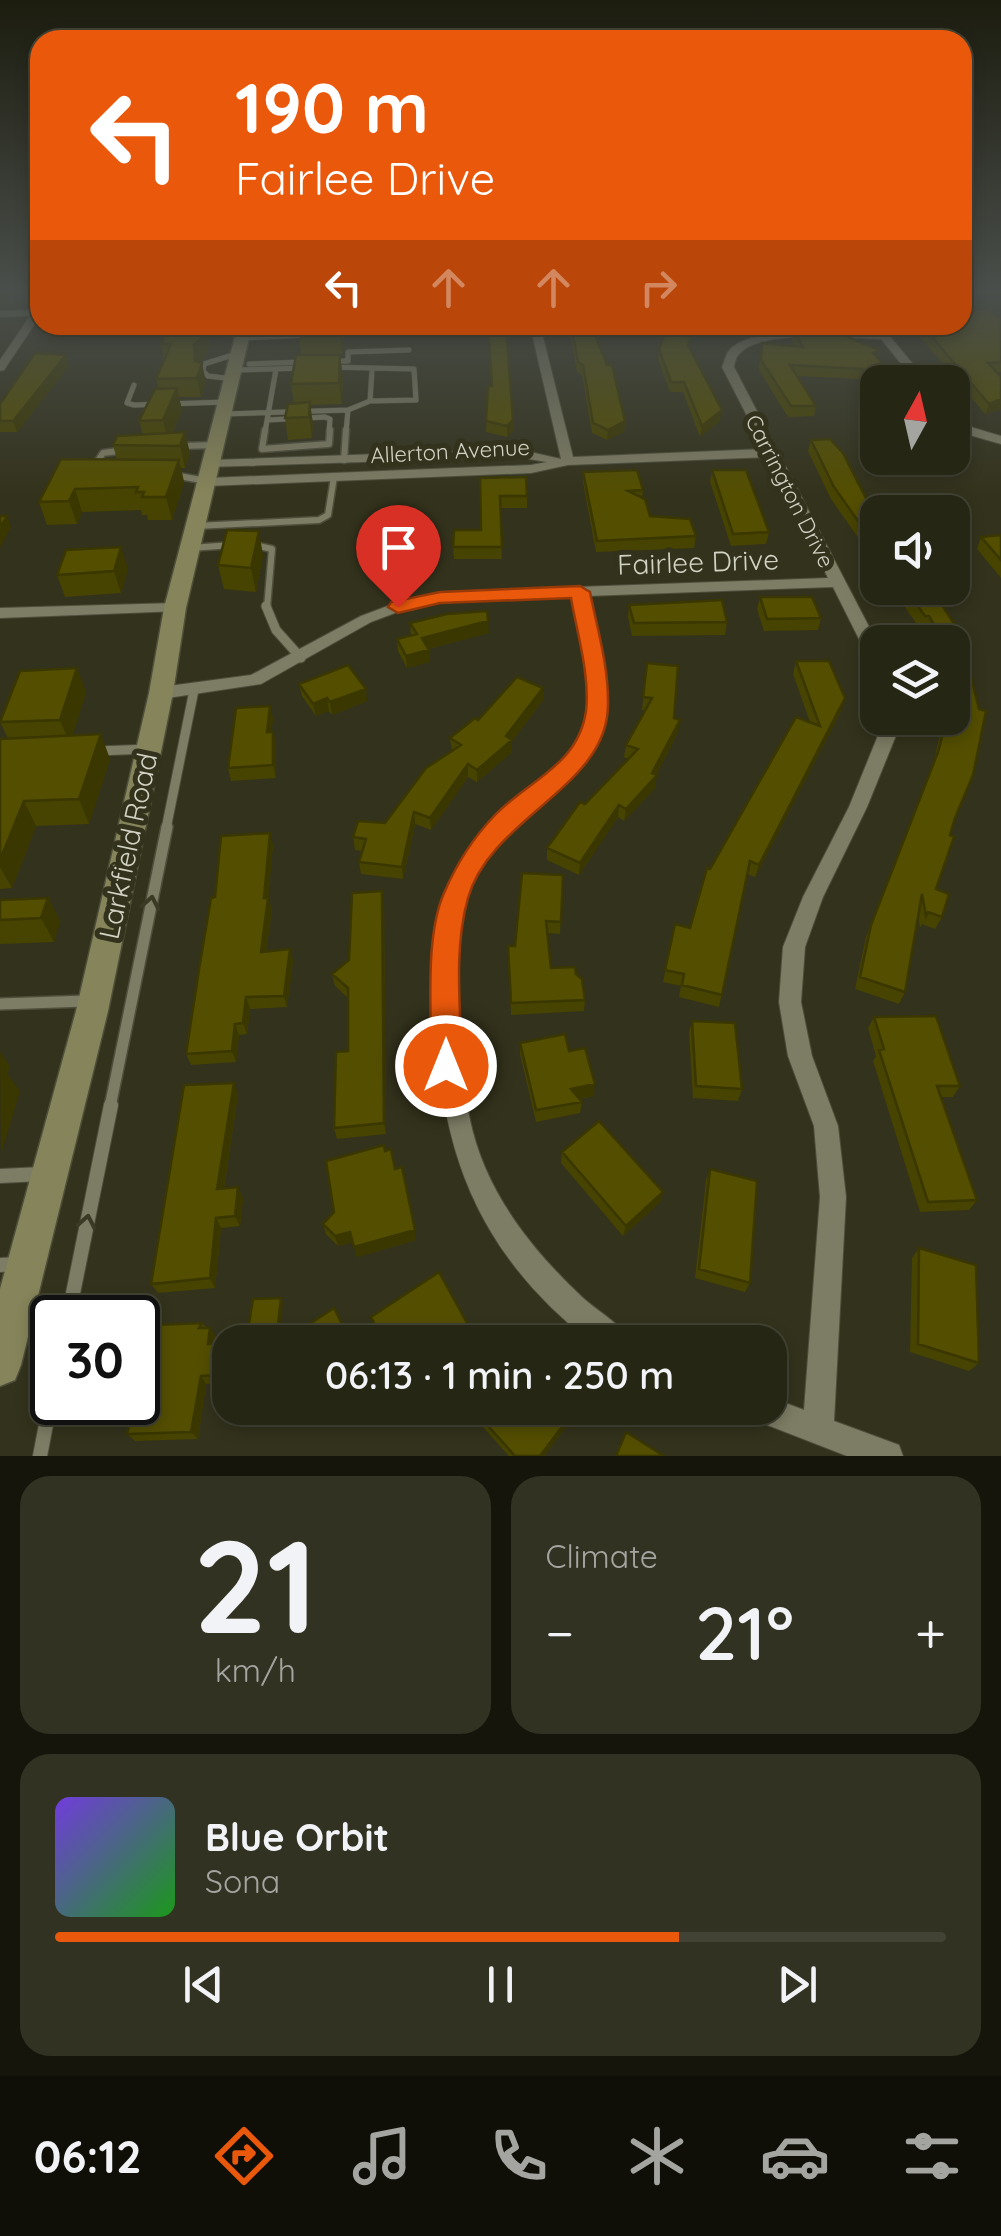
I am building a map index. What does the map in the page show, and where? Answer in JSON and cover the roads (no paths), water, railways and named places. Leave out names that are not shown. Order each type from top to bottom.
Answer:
[{"type":"main road","name":"Larkfield Road","points":[[0,1365],[13,1264],[50,1174],[94,1001],[161,693],[175,608],[235,368]]},
{"type":"street","points":[[543,359],[568,461]]},
{"type":"street","name":"Carrington Drive","points":[[727,359],[770,453],[860,626]]},
{"type":"street","points":[[970,432],[1001,440]]},
{"type":"street","name":"Allerton Avenue","points":[[212,463],[517,454],[568,461],[770,453]]},
{"type":"street","name":"Allerton Avenue","points":[[334,477],[340,460]]},
{"type":"street","name":"Allerton Avenue","points":[[212,463],[334,477],[532,469],[568,461]]},
{"type":"street","name":"Fairlee Drive","points":[[161,693],[255,680],[366,620],[398,607],[440,598],[837,582]]},
{"type":"street","points":[[580,592],[598,707],[592,736],[570,768],[504,821],[476,856],[455,897],[447,952],[446,1066],[458,1128],[487,1203],[534,1269],[591,1325]]},
{"type":"street","points":[[0,613],[175,608]]},
{"type":"street","points":[[818,1430],[833,1197],[826,1126],[800,1056],[790,1002],[794,947],[888,735]]},
{"type":"street","points":[[787,1418],[888,1456]]},
{"type":"lane","points":[[268,416],[325,417],[330,420],[329,444],[324,448],[262,449],[278,359]]},
{"type":"lane","points":[[330,361],[348,359]]},
{"type":"lane","points":[[235,368],[208,376],[204,364],[235,368],[313,362]]},
{"type":"lane","points":[[268,416],[416,400],[414,368],[277,366]]},
{"type":"lane","points":[[134,385],[126,403],[134,406],[235,368]]},
{"type":"lane","points":[[235,368],[268,416]]},
{"type":"lane","points":[[370,402],[372,370]]},
{"type":"lane","points":[[340,460],[348,410]]},
{"type":"lane","points":[[163,447],[212,463]]},
{"type":"lane","points":[[103,476],[91,474],[98,456],[132,449]]},
{"type":"lane","points":[[168,476],[188,475],[212,463]]},
{"type":"lane","points":[[193,537],[319,520],[328,515],[334,477]]},
{"type":"lane","points":[[193,537],[272,549],[263,594],[273,631],[302,658]]},
{"type":"lane","points":[[73,1295],[194,690]]},
{"type":"lane","points":[[89,752],[149,748]]},
{"type":"lane","points":[[0,1004],[94,1001]]},
{"type":"lane","points":[[0,1176],[50,1174]]},
{"type":"lane","points":[[40,1456],[46,1425]]}]
